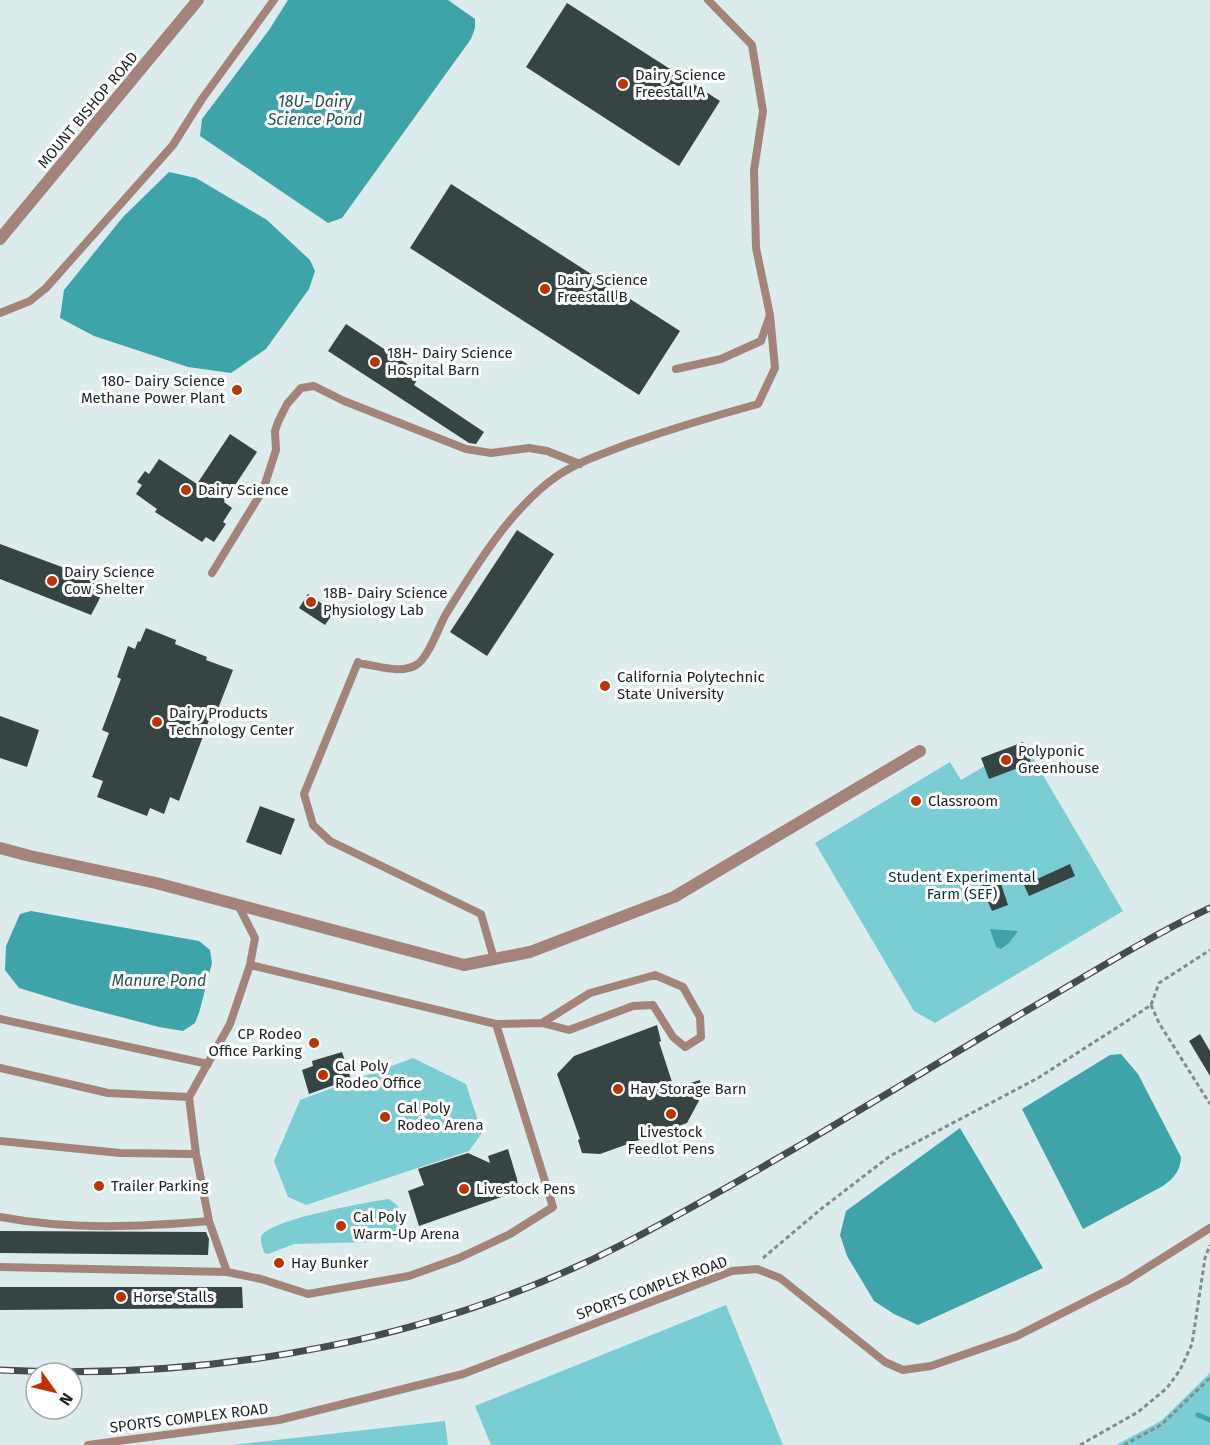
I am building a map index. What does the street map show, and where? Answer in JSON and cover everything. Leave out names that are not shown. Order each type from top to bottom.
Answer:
[{"type":"street","name":"MOUNT BISHOP ROAD","points":[[0,239],[198,0]]},
{"type":"street","points":[[0,848],[156,883],[464,965],[530,952],[674,897],[920,751]]},
{"type":"lane","points":[[0,313],[30,301],[46,288],[173,145],[202,99],[274,0]]},
{"type":"lane","points":[[494,959],[481,914],[330,841],[313,825],[304,794],[361,663],[400,669],[416,665],[422,659],[446,615],[500,533],[549,483],[601,454],[685,424],[758,404],[775,368],[770,315],[756,248],[754,170],[763,111],[752,45],[708,0]]},
{"type":"lane","points":[[676,369],[721,359],[761,341],[770,315]]},
{"type":"lane","points":[[212,573],[263,490],[276,450],[278,422],[287,404],[301,388],[314,386],[344,401],[466,449],[491,453],[529,448],[547,451],[580,465]]},
{"type":"lane","points":[[227,1272],[209,1221],[196,1155],[189,1097],[230,1024],[250,965],[255,938],[238,905]]},
{"type":"lane","points":[[250,965],[496,1024],[542,1023],[569,1030],[633,1006],[653,1005],[673,1037],[685,1047],[701,1037],[700,1017],[683,987],[655,975],[590,993],[542,1023]]},
{"type":"lane","points":[[0,1019],[208,1064]]},
{"type":"lane","points":[[0,1267],[227,1272],[261,1279],[308,1294],[409,1276],[459,1258],[510,1234],[553,1207],[496,1024]]},
{"type":"lane","points":[[0,1068],[108,1093],[189,1097]]},
{"type":"lane","points":[[0,1141],[120,1153],[196,1155]]},
{"type":"lane","points":[[0,1218],[37,1224],[154,1226],[209,1221]]},
{"type":"lane","points":[[757,1269],[780,1278],[885,1362],[903,1370],[931,1366],[1017,1336],[1126,1281],[1210,1228]]},
{"type":"lane","name":"SPORTS COMPLEX ROAD","points":[[88,1445],[279,1420],[463,1374],[732,1271],[757,1269]]},
{"type":"path","points":[[757,1269],[759,1262],[821,1209],[890,1156],[1038,1078],[1151,1005],[1159,983],[1210,950]]},
{"type":"path","points":[[1151,1005],[1159,1023],[1210,1104]]},
{"type":"path","points":[[1080,1445],[1138,1412],[1167,1388],[1180,1370],[1192,1344],[1205,1258],[1210,1245]]},
{"type":"path","points":[[1124,1445],[1161,1425],[1210,1378]]},
{"type":"green space","name":"Student Experimental Farm (SEF)","points":[[1024,743],[1123,911],[935,1023],[914,1011],[815,843],[950,762],[961,780]]},
{"type":"green space","name":"Cal Poly Rodeo Arena","points":[[413,1058],[466,1084],[482,1133],[469,1151],[306,1205],[288,1197],[274,1161],[300,1100]]},
{"type":"green space","name":"Cal Poly Warm-Up Arena","points":[[389,1199],[398,1206],[403,1233],[373,1242],[294,1244],[268,1254],[264,1253],[261,1237],[270,1229],[302,1217]]},
{"type":"green space","points":[[726,1305],[783,1445],[491,1445],[475,1406]]},
{"type":"green space","points":[[1210,1373],[1210,1445],[1116,1445],[1161,1421]]},
{"type":"green space","points":[[445,1421],[448,1445],[232,1445]]},
{"type":"water","name":"18U- Dairy Science Pond","points":[[288,0],[448,0],[475,19],[471,39],[342,218],[328,223],[200,136],[202,119],[269,30]]},
{"type":"water","points":[[169,172],[196,178],[267,220],[310,260],[315,271],[309,289],[266,349],[231,373],[188,367],[94,336],[60,318],[64,290],[123,217]]},
{"type":"water","name":"Manure Pond","points":[[31,911],[199,941],[210,950],[212,963],[195,1023],[183,1031],[159,1027],[19,988],[5,970],[6,946],[20,914]]},
{"type":"water","points":[[990,929],[1018,931],[1001,949],[996,947]]},
{"type":"water","points":[[1121,1054],[1138,1074],[1181,1157],[1180,1162],[1176,1173],[1163,1186],[1083,1229],[1022,1109],[1110,1055]]},
{"type":"water","points":[[960,1128],[1043,1268],[918,1325],[894,1314],[874,1301],[847,1256],[840,1235],[846,1211]]},
{"type":"building","name":"Dairy Science Freestall A","points":[[567,3],[720,101],[679,166],[526,67]]},
{"type":"building","name":"Dairy Science Freestall B","points":[[451,184],[680,331],[639,395],[410,248]]},
{"type":"building","name":"18H- Dairy Science Hospital Barn","points":[[346,324],[421,373],[414,385],[484,432],[476,444],[469,443],[328,351]]},
{"type":"building","name":"Dairy Science","points":[[230,434],[257,452],[224,502],[232,508],[223,522],[226,524],[214,542],[206,537],[202,542],[155,512],[157,509],[136,494],[142,485],[137,482],[145,471],[149,474],[159,459],[197,484]]},
{"type":"building","points":[[517,530],[554,554],[487,656],[450,632]]},
{"type":"building","name":"Dairy Science Cow Shelter","points":[[0,544],[105,583],[91,615],[0,579]]},
{"type":"building","name":"18B- Dairy Science Physiology Lab","points":[[308,594],[334,612],[325,625],[299,608]]},
{"type":"building","name":"Dairy Products Technology Center","points":[[146,628],[176,640],[175,644],[207,657],[206,660],[233,670],[216,714],[212,712],[179,801],[170,797],[164,814],[150,808],[147,816],[97,797],[103,781],[92,777],[109,733],[102,730],[121,679],[117,677],[128,646],[135,649]]},
{"type":"building","points":[[0,716],[39,730],[27,767],[0,758]]},
{"type":"building","name":"Polyponic Greenhouse","points":[[1023,742],[1031,763],[989,779],[981,758]]},
{"type":"building","points":[[260,806],[295,819],[281,855],[246,842]]},
{"type":"building","points":[[1070,864],[1075,876],[1029,896],[1024,885]]},
{"type":"building","points":[[999,878],[1008,905],[992,911],[981,886]]},
{"type":"building","name":"Hay Storage Barn","points":[[657,1025],[661,1041],[659,1042],[674,1088],[700,1080],[702,1095],[687,1123],[600,1154],[582,1153],[578,1140],[580,1139],[557,1074],[574,1056]]},
{"type":"building","points":[[1200,1034],[1210,1051],[1210,1076],[1189,1041]]},
{"type":"building","name":"Cal Poly Rodeo Office","points":[[342,1052],[351,1079],[309,1094],[302,1070],[313,1066],[312,1061]]},
{"type":"building","name":"Livestock Pens","points":[[508,1149],[518,1187],[513,1193],[419,1226],[408,1191],[424,1185],[418,1169],[468,1153],[490,1163],[488,1156]]},
{"type":"building","name":"Horse Stalls","points":[[0,1231],[206,1232],[209,1239],[208,1255],[0,1253]]},
{"type":"building","name":"Horse Stalls","points":[[0,1287],[242,1287],[243,1308],[0,1310]]},
{"type":"waterway","points":[[1198,1415],[1210,1420]]},
{"type":"railway","points":[[0,1370],[81,1372],[162,1369],[243,1360],[324,1347],[403,1329],[481,1305],[556,1276],[679,1214],[777,1159],[1113,960],[1210,908]]},
{"type":"place","name":"Dairy Science Freestall A","points":[[623,84]]},
{"type":"place","name":"Dairy Science Freestall B","points":[[545,289]]},
{"type":"place","name":"18H- Dairy Science Hospital Barn","points":[[375,362]]},
{"type":"place","name":"180- Dairy Science Methane Power Plant","points":[[237,390]]},
{"type":"place","name":"Dairy Science","points":[[186,490]]},
{"type":"place","name":"Dairy Science Cow Shelter","points":[[52,581]]},
{"type":"place","name":"18B- Dairy Science Physiology Lab","points":[[311,602]]},
{"type":"place","name":"California Polytechnic State University","points":[[605,686]]},
{"type":"place","name":"Dairy Products Technology Center","points":[[157,722]]},
{"type":"place","name":"Polyponic Greenhouse","points":[[1006,760]]},
{"type":"place","name":"Classroom","points":[[916,801]]},
{"type":"place","name":"CP Rodeo Office Parking","points":[[314,1043]]},
{"type":"place","name":"Cal Poly Rodeo Office","points":[[323,1075]]},
{"type":"place","name":"Hay Storage Barn","points":[[618,1089]]},
{"type":"place","name":"Livestock Feedlot Pens","points":[[671,1114]]},
{"type":"place","name":"Cal Poly Rodeo Arena","points":[[385,1117]]},
{"type":"place","name":"Trailer Parking","points":[[99,1186]]},
{"type":"place","name":"Livestock Pens","points":[[464,1189]]},
{"type":"place","name":"Cal Poly Warm-Up Arena","points":[[341,1226]]},
{"type":"place","name":"Hay Bunker","points":[[279,1263]]},
{"type":"place","name":"Horse Stalls","points":[[121,1297]]}]
